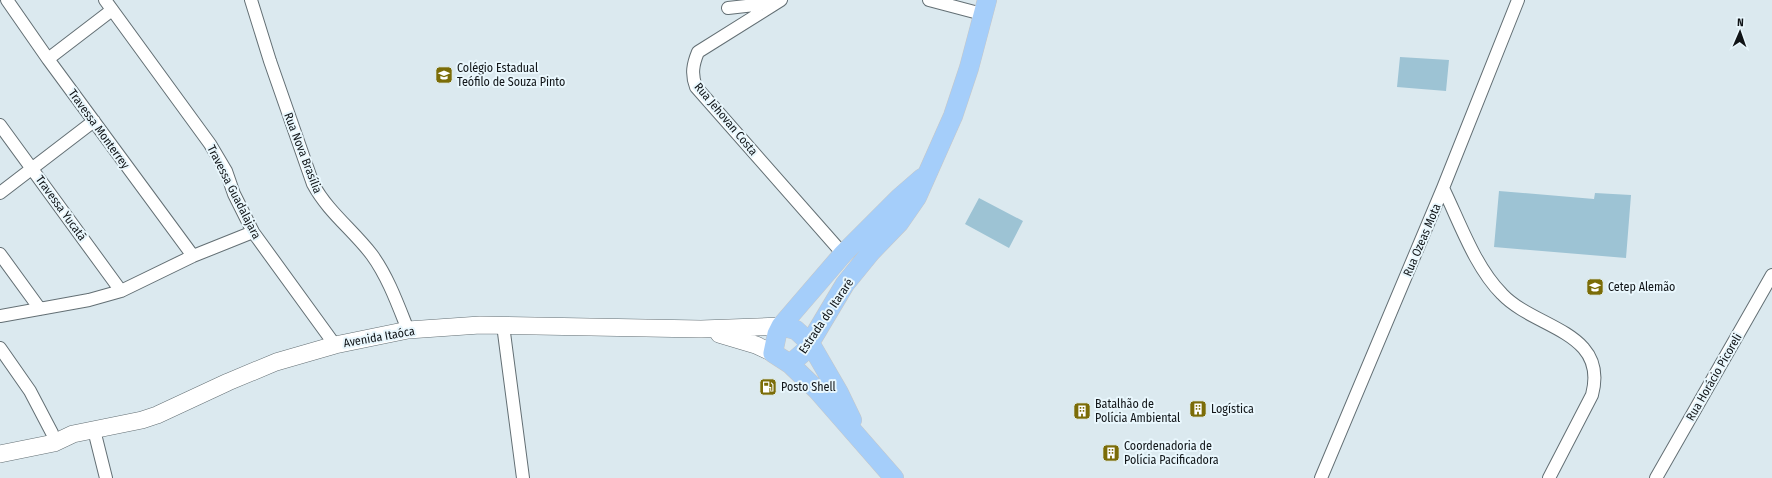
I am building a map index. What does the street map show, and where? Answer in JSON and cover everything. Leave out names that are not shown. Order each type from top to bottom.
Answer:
[{"type":"main road","name":"Estrada do Itararé","points":[[926,175],[899,198],[843,254],[781,326],[775,338],[773,353],[790,364],[802,354],[845,284],[908,210],[917,197],[926,175],[934,162],[953,116],[969,68],[984,7]]},
{"type":"main road","name":"Avenida Itaóca","points":[[0,454],[54,443],[73,434],[142,420],[157,415],[228,382],[276,362],[335,345],[408,330],[466,325],[701,329],[781,326],[796,330],[810,343],[839,393],[861,440]]},
{"type":"main road","name":"Avenida Itaóca","points":[[701,329],[756,345],[773,353]]},
{"type":"main road","name":"Avenida Itaóca","points":[[790,364],[817,390],[894,478]]},
{"type":"main road","name":"Avenida Itaóca","points":[[0,442],[52,432],[73,434]]},
{"type":"street","name":"Travessa Monterrey","points":[[8,0],[48,59],[193,256]]},
{"type":"street","name":"Travessa Guadalajara","points":[[105,0],[210,144],[226,171],[234,194],[253,232],[335,345]]},
{"type":"street","name":"Rua Nova Brasília","points":[[251,0],[270,61],[313,184],[320,198],[330,211],[372,255],[384,275],[408,330]]},
{"type":"street","points":[[929,0],[984,7]]},
{"type":"street","name":"Rua Ozeas Mota","points":[[1321,478],[1443,188],[1518,0]]},
{"type":"street","points":[[728,8],[779,1]]},
{"type":"street","name":"Rua Jehovan Costa","points":[[779,1],[698,52],[693,70],[694,82],[696,87],[843,254]]},
{"type":"street","points":[[48,59],[112,10]]},
{"type":"street","points":[[0,194],[94,121]]},
{"type":"street","name":"Travessa Yucatã","points":[[0,125],[121,291]]},
{"type":"street","points":[[1443,188],[1480,264],[1502,295],[1529,314],[1578,341],[1589,354],[1594,370],[1592,395],[1549,478]]},
{"type":"street","points":[[0,316],[89,300],[121,291],[193,256],[253,232]]},
{"type":"street","points":[[0,254],[40,309]]},
{"type":"street","name":"Rua Horácio Picoreli","points":[[1656,478],[1772,276]]},
{"type":"street","points":[[503,325],[523,478]]},
{"type":"street","points":[[0,348],[30,392],[52,432]]},
{"type":"street","points":[[94,430],[106,478]]},
{"type":"shaded area","points":[[1400,57],[1449,60],[1446,91],[1397,87]]},
{"type":"shaded area","points":[[1499,191],[1594,199],[1595,193],[1631,195],[1626,258],[1494,247]]},
{"type":"shaded area","points":[[979,198],[1023,221],[1009,248],[965,224]]},
{"type":"place","name":"Colégio Estadual Teófilo de Souza Pinto","points":[[444,75]]},
{"type":"place","name":"Cetep Alemão","points":[[1595,287]]},
{"type":"place","name":"Posto Shell","points":[[768,387]]},
{"type":"place","name":"Logística","points":[[1198,409]]},
{"type":"place","name":"Batalhão de Polícia Ambiental","points":[[1082,411]]},
{"type":"place","name":"Coordenadoria de Polícia Pacificadora","points":[[1111,453]]}]
